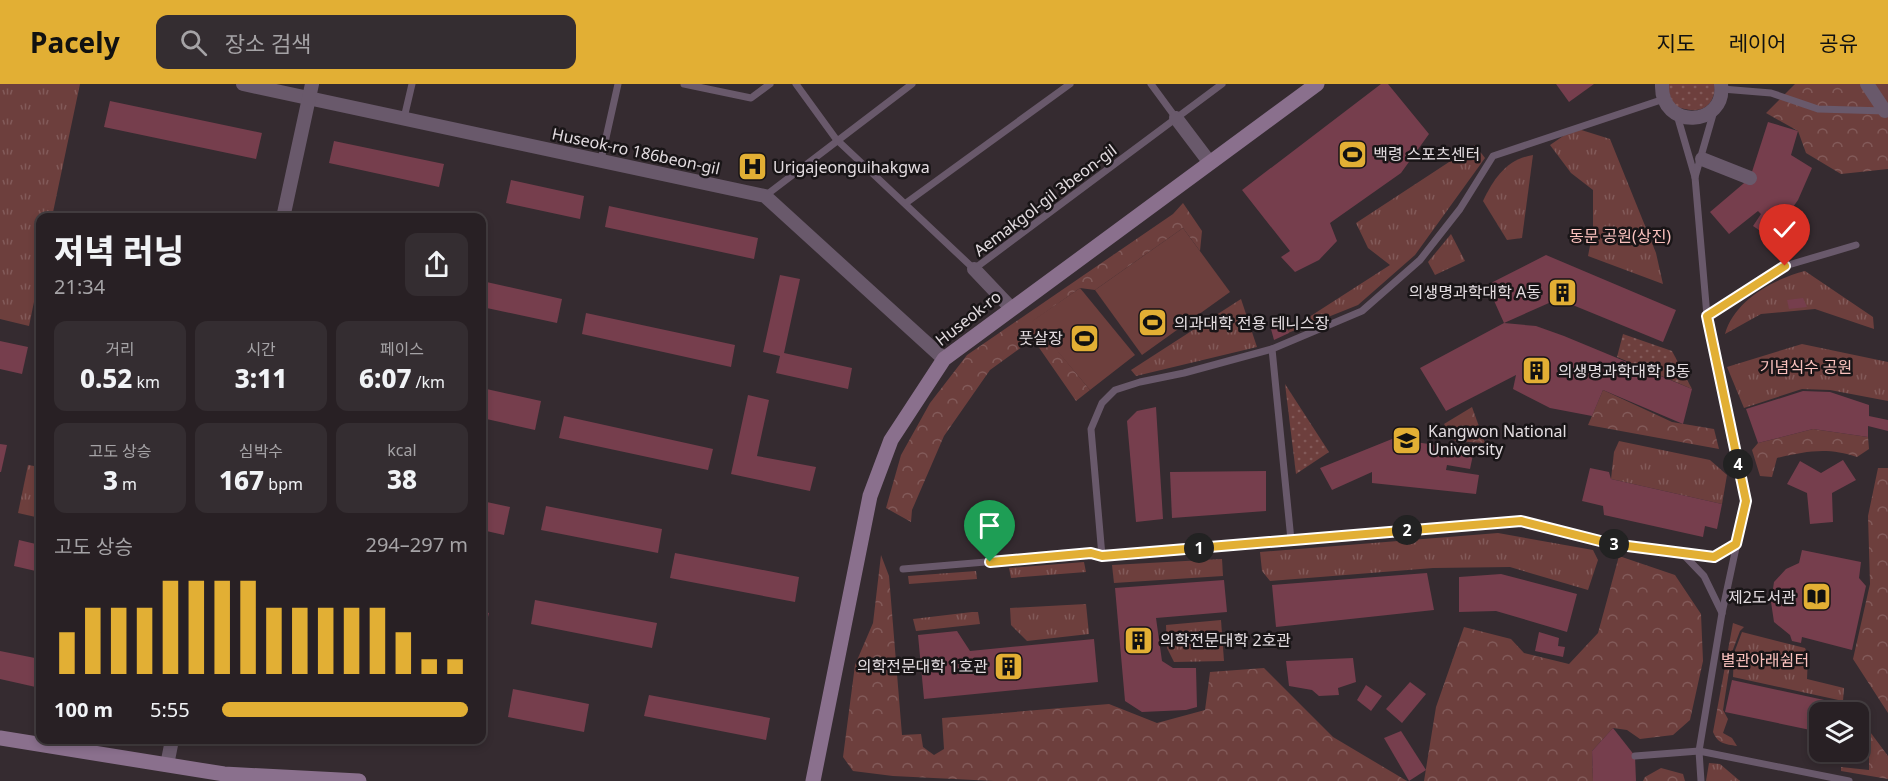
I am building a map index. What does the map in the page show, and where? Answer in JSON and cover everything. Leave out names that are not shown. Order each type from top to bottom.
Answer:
[{"type":"street","name":"Huseok-ro 186beon-gil","points":[[243,84],[310,91],[404,118],[765,196],[944,359]]},
{"type":"street","name":"Huseok-ro","points":[[813,781],[870,496],[891,440],[944,359],[1317,84]]},
{"type":"street","points":[[1662,84],[1664,99],[1677,115],[1697,118],[1715,108],[1721,86]]},
{"type":"street","points":[[1867,84],[1887,111]]},
{"type":"street","points":[[285,213],[310,91]]},
{"type":"street","points":[[1176,118],[1210,163]]},
{"type":"street","points":[[1702,159],[1750,178]]},
{"type":"street","points":[[974,269],[1011,308]]},
{"type":"street","points":[[0,738],[36,744]]},
{"type":"street","points":[[37,744],[224,774],[359,781]]},
{"type":"street","points":[[167,765],[171,744]]},
{"type":"lane","points":[[404,118],[412,84]]},
{"type":"lane","points":[[601,160],[618,84]]},
{"type":"lane","points":[[684,84],[751,98],[770,84]]},
{"type":"lane","name":"Aemakgol-gil 3beon-gil","points":[[796,84],[837,139],[974,269],[1222,84]]},
{"type":"lane","points":[[765,196],[912,84]]},
{"type":"lane","points":[[906,203],[1070,84]]},
{"type":"lane","points":[[1151,84],[1176,118]]},
{"type":"lane","points":[[1721,86],[1771,93],[1818,109],[1887,111]]},
{"type":"lane","points":[[1102,556],[1090,429],[1102,403],[1115,390],[1140,381],[1184,373],[1272,349],[1362,311],[1420,260],[1460,209],[1494,156],[1664,99]]},
{"type":"lane","points":[[1695,177],[1715,108]]},
{"type":"lane","points":[[1677,115],[1695,177],[1707,316],[1746,501],[1722,614],[1699,751],[1701,781]]},
{"type":"lane","points":[[1707,316],[1785,266],[1856,245]]},
{"type":"lane","points":[[1272,349],[1291,540]]},
{"type":"lane","points":[[903,569],[1091,553],[1102,556],[1521,521],[1612,544],[1714,557],[1736,544]]},
{"type":"lane","points":[[1681,552],[1704,576],[1722,614]]},
{"type":"lane","points":[[1635,756],[1699,751],[1849,781]]},
{"type":"green space","points":[[0,84],[80,84],[53,213],[36,213],[36,292],[29,326],[0,319]]},
{"type":"green space","points":[[1666,84],[1715,84],[1714,93],[1707,106],[1702,109],[1688,110],[1673,105]]},
{"type":"green space","points":[[1795,84],[1888,84],[1888,169],[1841,174],[1806,153],[1798,131],[1766,113]]},
{"type":"green space","name":"동문 공원(상진)","points":[[1575,128],[1610,139],[1656,253],[1663,284],[1588,256],[1593,230],[1593,190],[1571,173],[1550,145]]},
{"type":"green space","points":[[1475,145],[1485,158],[1415,255],[1358,305],[1278,337],[1390,265],[1368,248],[1356,223]]},
{"type":"green space","points":[[1533,155],[1522,238],[1507,240],[1483,201],[1502,171],[1516,161]]},
{"type":"green space","points":[[1183,203],[1202,231],[1200,251],[1183,228],[1095,290],[1080,288],[1033,321],[1090,390],[1076,401],[1033,339],[990,370],[944,436],[912,510],[911,522],[886,508],[901,455],[930,403],[967,355],[1173,214]]},
{"type":"green space","name":"의과대학 전용 테니스장","points":[[1183,228],[1230,292],[1142,355],[1095,290]]},
{"type":"green space","points":[[1451,234],[1465,261],[1435,275],[1428,262]]},
{"type":"green space","points":[[1805,271],[1873,317],[1874,329],[1815,309],[1761,314],[1725,334],[1737,311],[1756,293],[1780,280]]},
{"type":"green space","name":"풋살장","points":[[1080,288],[1135,355],[1090,390],[1032,321]]},
{"type":"green space","points":[[1241,299],[1257,347],[1136,376],[1131,370]]},
{"type":"green space","points":[[1623,334],[1672,351],[1692,389],[1617,357]]},
{"type":"green space","name":"기념식수 공원","points":[[1802,344],[1888,362],[1888,401],[1830,390],[1802,389],[1744,408],[1727,367]]},
{"type":"green space","points":[[1285,384],[1329,452],[1296,474]]},
{"type":"green space","points":[[1603,390],[1672,422],[1714,429],[1719,449],[1588,425]]},
{"type":"green space","points":[[1472,407],[1485,443],[1455,441],[1444,424]]},
{"type":"green space","points":[[1813,429],[1868,437],[1869,449],[1857,457],[1836,452],[1817,451],[1777,458],[1772,477],[1760,476],[1752,450],[1758,443]]},
{"type":"green space","points":[[1619,441],[1710,460],[1727,475],[1722,504],[1611,479],[1614,452]]},
{"type":"green space","points":[[28,465],[36,466],[36,517],[18,513]]},
{"type":"green space","points":[[1878,468],[1888,468],[1888,713],[1853,659],[1870,584],[1868,516]]},
{"type":"green space","points":[[1498,533],[1593,550],[1598,560],[1588,590],[1510,567],[1433,568],[1270,581],[1262,571],[1260,552]]},
{"type":"green space","points":[[881,555],[889,576],[902,735],[921,734],[923,747],[934,755],[944,749],[942,718],[1109,704],[1157,723],[1205,710],[1210,672],[1264,668],[1333,737],[1407,781],[994,781],[893,776],[853,771],[843,757],[855,665],[873,623]]},
{"type":"green space","points":[[1619,556],[1675,575],[1701,614],[1703,661],[1690,720],[1673,735],[1640,739],[1627,730],[1613,728],[1592,751],[1593,781],[1424,781],[1436,707],[1464,627],[1511,639],[1524,653],[1569,664],[1598,633]]},
{"type":"green space","points":[[1222,559],[1223,576],[1114,583],[1112,565]]},
{"type":"green space","points":[[1084,562],[1086,572],[1011,578],[1009,568]]},
{"type":"green space","points":[[976,571],[977,579],[909,584],[908,576]]},
{"type":"green space","points":[[1086,604],[1089,634],[1027,641],[1011,625],[1010,608]]},
{"type":"green space","points":[[978,612],[980,624],[916,631],[913,619]]},
{"type":"green space","points":[[1221,620],[1224,661],[1174,662],[1167,648],[1166,625]]},
{"type":"green space","points":[[1733,623],[1744,627],[1740,631],[1732,652],[1723,710],[1728,719],[1723,733],[1732,738],[1737,746],[1725,744],[1713,732]]},
{"type":"green space","name":"별관아래쉼터","points":[[1742,632],[1805,648],[1808,655],[1807,679],[1844,688],[1843,701],[1733,677],[1734,653]]},
{"type":"green space","points":[[1869,730],[1888,756],[1888,779],[1841,771],[1841,767],[1869,770]]},
{"type":"green space","points":[[1709,763],[1720,764],[1740,781],[1706,781]]},
{"type":"green space","points":[[1661,768],[1683,774],[1685,781],[1643,781],[1645,777]]},
{"type":"building","name":"백령 스포츠센터","points":[[1381,84],[1388,84],[1429,134],[1401,173],[1330,223],[1337,241],[1319,260],[1295,272],[1281,257],[1290,251],[1242,190]]},
{"type":"building","points":[[1556,84],[1594,84],[1569,102]]},
{"type":"building","points":[[110,101],[262,133],[256,159],[104,127]]},
{"type":"building","points":[[1768,122],[1798,131],[1791,155],[1812,168],[1798,200],[1771,238],[1753,226],[1761,214],[1758,211],[1729,234],[1710,212],[1750,178]]},
{"type":"building","points":[[334,141],[444,164],[439,187],[329,163]]},
{"type":"building","points":[[511,180],[584,196],[580,219],[506,203]]},
{"type":"building","points":[[609,206],[758,238],[754,259],[605,227]]},
{"type":"building","name":"의생명과학대학 A동","points":[[1546,255],[1676,310],[1663,342],[1558,299],[1504,323],[1487,285]]},
{"type":"building","points":[[780,275],[800,279],[784,353],[852,368],[848,389],[776,373],[780,356],[763,352]]},
{"type":"building","points":[[486,282],[562,299],[557,323],[486,308]]},
{"type":"building","points":[[1803,298],[1807,307],[1789,309],[1787,300]]},
{"type":"building","points":[[586,313],[735,345],[731,367],[582,334]]},
{"type":"building","points":[[1285,323],[1289,333],[1274,340],[1271,329]]},
{"type":"building","name":"의생명과학대학 B동","points":[[1504,323],[1536,326],[1692,389],[1683,424],[1603,390],[1592,416],[1550,408],[1513,389],[1516,375],[1446,411],[1420,368]]},
{"type":"building","points":[[0,341],[28,347],[22,374],[0,369]]},
{"type":"building","points":[[486,389],[541,401],[535,430],[486,419]]},
{"type":"building","points":[[1803,391],[1830,392],[1869,405],[1869,416],[1888,420],[1888,431],[1868,426],[1868,437],[1813,429],[1758,443],[1746,409]]},
{"type":"building","points":[[748,395],[769,400],[757,456],[816,467],[810,491],[731,474]]},
{"type":"building","points":[[1156,407],[1163,519],[1136,522],[1127,421],[1137,411]]},
{"type":"building","points":[[564,416],[713,449],[708,470],[559,438]]},
{"type":"building","points":[[1392,439],[1474,450],[1470,469],[1447,465],[1446,470],[1479,475],[1476,494],[1372,483],[1372,472],[1332,490],[1320,468]]},
{"type":"building","points":[[0,444],[7,445],[1,472],[0,472]]},
{"type":"building","points":[[1843,460],[1856,480],[1832,493],[1833,522],[1810,524],[1807,493],[1787,484],[1800,461],[1821,473]]},
{"type":"building","points":[[1590,468],[1609,472],[1611,479],[1722,504],[1717,529],[1705,526],[1703,537],[1604,515],[1603,506],[1582,501]]},
{"type":"building","points":[[1266,471],[1266,511],[1172,518],[1170,472]]},
{"type":"building","points":[[486,502],[510,507],[504,535],[486,531]]},
{"type":"building","points":[[546,506],[662,529],[658,553],[541,530]]},
{"type":"building","points":[[19,540],[36,544],[36,571],[14,566]]},
{"type":"building","name":"제2도서관","points":[[1802,550],[1861,562],[1859,578],[1866,586],[1852,650],[1802,637],[1801,643],[1792,641],[1790,635],[1774,622],[1771,602],[1774,582],[1786,569],[1799,563]]},
{"type":"building","points":[[675,553],[799,577],[795,602],[670,578]]},
{"type":"building","points":[[1427,573],[1434,610],[1276,627],[1272,585]]},
{"type":"building","points":[[1501,574],[1577,594],[1567,632],[1496,611],[1459,612],[1459,577]]},
{"type":"building","name":"의학전문대학 2호관","points":[[1224,580],[1227,612],[1156,618],[1162,661],[1173,668],[1196,668],[1197,707],[1186,710],[1142,712],[1125,701],[1115,588]]},
{"type":"building","points":[[535,600],[657,623],[652,648],[531,624]]},
{"type":"building","name":"의학전문대학 1호관","points":[[957,631],[970,651],[1094,639],[1098,682],[924,699],[918,635]]},
{"type":"building","points":[[1539,632],[1559,638],[1558,646],[1565,647],[1563,657],[1535,651]]},
{"type":"building","points":[[0,651],[36,658],[36,687],[0,679]]},
{"type":"building","points":[[1353,658],[1356,682],[1338,688],[1339,695],[1319,696],[1312,690],[1289,686],[1286,661]]},
{"type":"building","points":[[1732,680],[1833,702],[1809,702],[1809,730],[1725,712]]},
{"type":"building","points":[[1410,682],[1426,694],[1402,723],[1386,709]]},
{"type":"building","points":[[1366,685],[1382,696],[1371,711],[1357,700]]},
{"type":"building","points":[[513,689],[589,704],[584,732],[508,717]]},
{"type":"building","points":[[649,695],[770,718],[766,740],[644,716]]},
{"type":"building","points":[[1613,728],[1635,756],[1636,781],[1593,781],[1592,751]]},
{"type":"building","points":[[1401,731],[1426,770],[1409,781],[1384,738]]},
{"type":"place","name":"백령 스포츠센터","points":[[1352,154]]},
{"type":"place","name":"Urigajeonguihakgwa","points":[[752,167]]},
{"type":"place","name":"의생명과학대학 A동","points":[[1562,292]]},
{"type":"place","name":"의과대학 전용 테니스장","points":[[1153,323]]},
{"type":"place","name":"풋살장","points":[[1084,338]]},
{"type":"place","name":"의생명과학대학 B동","points":[[1537,371]]},
{"type":"place","name":"Kangwon National University","points":[[1407,440]]},
{"type":"place","name":"제2도서관","points":[[1817,597]]},
{"type":"place","name":"의학전문대학 2호관","points":[[1139,640]]},
{"type":"place","name":"의학전문대학 1호관","points":[[1009,666]]},
{"type":"route","points":[[990,562],[1091,553],[1102,556],[1521,521],[1612,544],[1714,557],[1736,544],[1746,501],[1714,359],[1707,316],[1785,266]]}]
